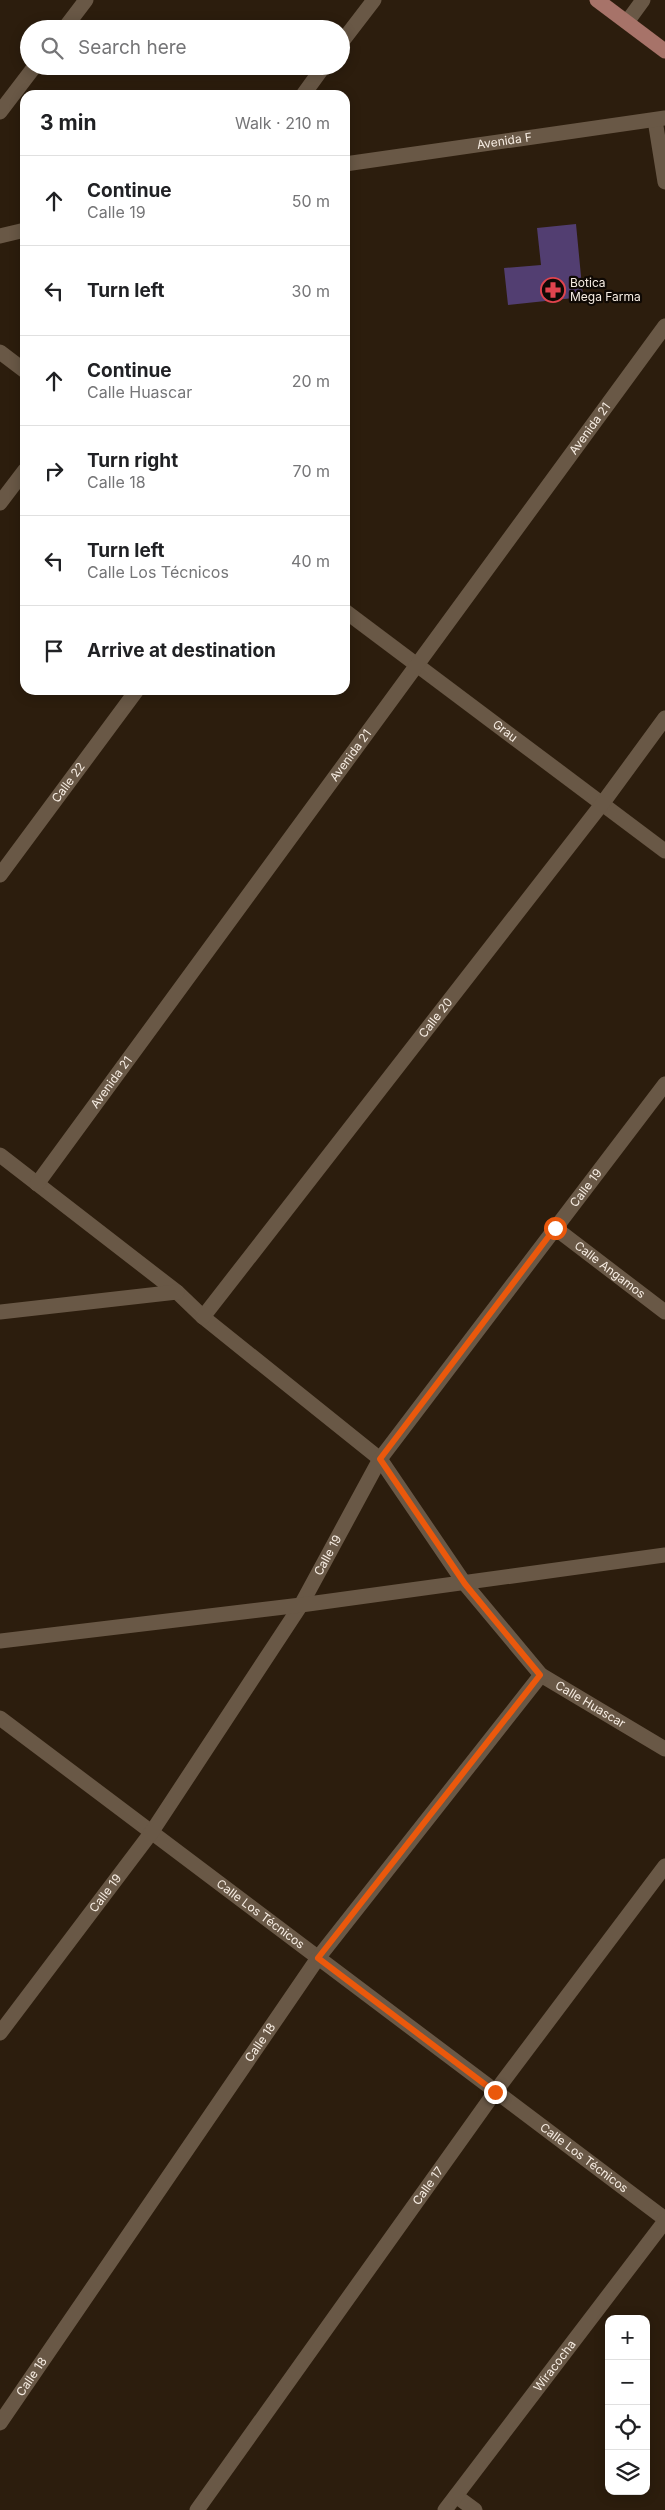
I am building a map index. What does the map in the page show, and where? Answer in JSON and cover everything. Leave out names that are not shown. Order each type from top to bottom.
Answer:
[{"type":"main road","points":[[597,0],[665,51]]},
{"type":"street","points":[[71,20],[86,0]]},
{"type":"street","points":[[350,31],[374,0]]},
{"type":"street","points":[[627,22],[643,0]]},
{"type":"street","points":[[0,112],[28,75]]},
{"type":"street","points":[[307,90],[317,75]]},
{"type":"street","points":[[660,119],[665,182]]},
{"type":"street","name":"Avenida F","points":[[350,163],[660,119]]},
{"type":"street","points":[[0,236],[20,231]]},
{"type":"street","name":"Avenida 21","points":[[37,1184],[665,326]]},
{"type":"street","points":[[0,352],[20,367]]},
{"type":"street","points":[[0,503],[20,477]]},
{"type":"street","name":"Grau","points":[[350,615],[665,852]]},
{"type":"street","name":"Calle 22","points":[[0,875],[133,695]]},
{"type":"street","name":"Calle 20","points":[[203,1317],[602,804],[665,718]]},
{"type":"street","name":"Calle 19","points":[[0,2033],[151,1833],[301,1605],[380,1459],[665,1084]]},
{"type":"street","name":"Calle Huascar","points":[[0,1155],[177,1292],[203,1317],[380,1459],[465,1584],[540,1675],[665,1749]]},
{"type":"street","name":"Calle Angamos","points":[[555,1228],[665,1312]]},
{"type":"street","points":[[0,1312],[177,1292]]},
{"type":"street","points":[[0,1641],[465,1584],[665,1555]]},
{"type":"street","name":"Calle 18","points":[[0,2423],[318,1958],[540,1675]]},
{"type":"street","name":"Calle Los Técnicos","points":[[0,1718],[665,2220]]},
{"type":"street","name":"Calle 17","points":[[197,2510],[495,2092],[665,1866]]},
{"type":"street","name":"Wiracocha","points":[[446,2510],[665,2220]]},
{"type":"street","points":[[456,2496],[475,2510]]},
{"type":"building","points":[[576,224],[583,297],[508,305],[504,268],[541,265],[537,228]]},
{"type":"place","name":"Botica Mega Farma","points":[[553,290]]},
{"type":"route","points":[[495,2092],[318,1958],[540,1675],[465,1584],[380,1459],[555,1228]]}]
